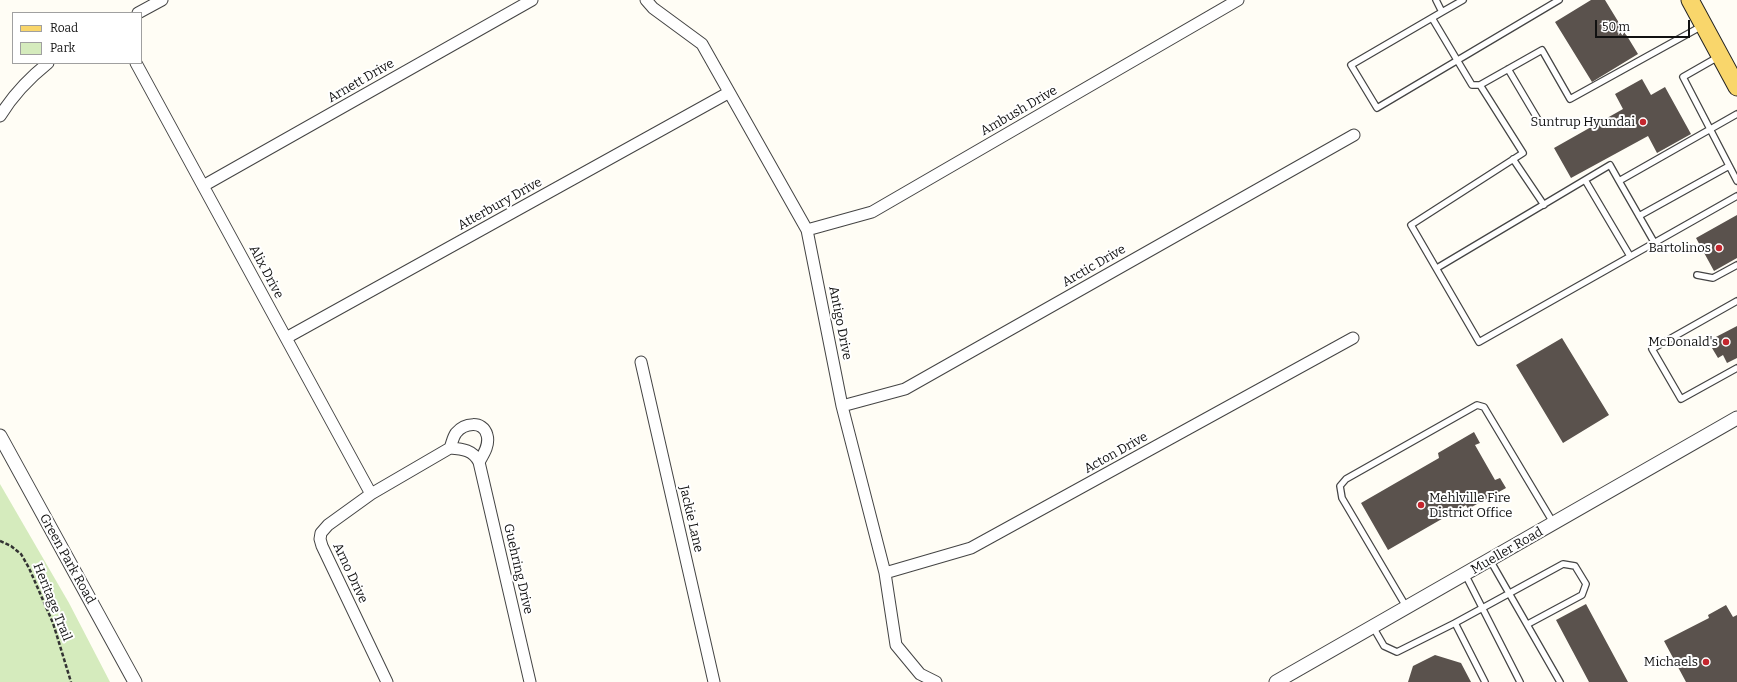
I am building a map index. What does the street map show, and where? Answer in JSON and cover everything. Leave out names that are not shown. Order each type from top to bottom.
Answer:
[{"type":"main road","points":[[1690,0],[1737,87]]},
{"type":"street","points":[[140,12],[162,0]]},
{"type":"street","name":"Arnett Drive","points":[[203,186],[532,0]]},
{"type":"street","name":"Antigo Drive","points":[[646,0],[653,8],[702,44],[728,93],[807,230],[842,406],[885,573],[896,645],[920,674],[936,682]]},
{"type":"street","name":"Ambush Drive","points":[[807,230],[872,212],[1238,0]]},
{"type":"street","points":[[0,116],[12,98],[29,78],[47,64]]},
{"type":"street","name":"Alix Drive","points":[[137,64],[371,494]]},
{"type":"street","name":"Atterbury Drive","points":[[286,338],[728,93]]},
{"type":"street","name":"Arctic Drive","points":[[842,406],[905,389],[1354,135]]},
{"type":"street","name":"Acton Drive","points":[[885,573],[971,548],[1353,338]]},
{"type":"street","name":"Jackie Lane","points":[[641,362],[714,682]]},
{"type":"street","name":"Mueller Road","points":[[1276,682],[1737,418]]},
{"type":"street","points":[[450,448],[456,434],[462,427],[470,424],[481,426],[487,435],[487,445],[479,462]]},
{"type":"street","name":"Green Park Road","points":[[0,436],[134,682]]},
{"type":"street","points":[[371,494],[450,448],[464,449],[475,454],[479,462]]},
{"type":"street","name":"Guehring Drive","points":[[479,462],[530,682]]},
{"type":"street","name":"Arno Drive","points":[[371,494],[328,525],[321,533],[320,539],[387,682]]},
{"type":"lane","points":[[1436,0],[1442,12]]},
{"type":"lane","points":[[1463,0],[1351,65],[1377,108],[1457,62],[1559,0]]},
{"type":"lane","points":[[1432,18],[1472,85],[1480,85],[1542,50],[1570,98],[1704,25]]},
{"type":"lane","points":[[1720,56],[1683,77],[1737,181]]},
{"type":"lane","points":[[1508,69],[1540,123]]},
{"type":"lane","points":[[1480,85],[1523,152],[1411,225],[1479,342],[1737,196]]},
{"type":"lane","points":[[1619,180],[1737,114]]},
{"type":"lane","points":[[1513,159],[1544,205]]},
{"type":"lane","points":[[1437,268],[1610,165],[1654,242]]},
{"type":"lane","points":[[1639,216],[1729,166]]},
{"type":"lane","points":[[1585,180],[1630,256]]},
{"type":"lane","points":[[1697,275],[1713,278],[1737,265]]},
{"type":"lane","points":[[1737,301],[1652,349],[1681,399],[1737,368]]},
{"type":"lane","points":[[1406,608],[1342,498],[1340,486],[1346,480],[1477,405],[1484,406],[1554,524]]},
{"type":"lane","points":[[1490,560],[1560,682]]},
{"type":"lane","points":[[1373,626],[1384,646],[1398,652],[1455,624],[1563,564],[1575,566],[1586,584],[1582,595],[1528,624]]},
{"type":"lane","points":[[1465,574],[1520,682]]},
{"type":"lane","points":[[1455,624],[1485,682]]},
{"type":"path","name":"Heritage Trail","points":[[0,541],[11,546],[21,554],[29,568],[53,623],[71,682]]},
{"type":"green space","points":[[0,484],[69,603],[110,682],[0,682]]},
{"type":"building","points":[[1591,0],[1605,0],[1638,54],[1592,82],[1555,22]]},
{"type":"building","name":"Suntrup Hyundai","points":[[1642,79],[1651,95],[1665,87],[1691,134],[1657,153],[1648,136],[1571,178],[1554,148],[1623,109],[1615,94]]},
{"type":"building","name":"Bartolinos","points":[[1737,215],[1737,258],[1714,271],[1696,238]]},
{"type":"building","name":"McDonald's","points":[[1737,326],[1737,358],[1727,363],[1723,355],[1718,358],[1712,348],[1716,346],[1712,339]]},
{"type":"building","points":[[1562,338],[1609,415],[1563,443],[1516,365]]},
{"type":"building","points":[[1474,432],[1480,443],[1475,445],[1495,480],[1500,478],[1506,488],[1468,509],[1466,505],[1388,550],[1361,503],[1439,458],[1438,453]]},
{"type":"building","points":[[1586,604],[1628,682],[1589,682],[1556,620]]},
{"type":"building","name":"Michaels","points":[[1726,605],[1733,617],[1737,615],[1737,682],[1686,682],[1664,641],[1709,618],[1708,615]]},
{"type":"building","points":[[1435,655],[1461,663],[1471,682],[1408,682],[1413,666]]},
{"type":"place","name":"Suntrup Hyundai","points":[[1643,122]]},
{"type":"place","name":"Bartolinos","points":[[1719,248]]},
{"type":"place","name":"McDonald's","points":[[1726,342]]},
{"type":"place","name":"Mehlville Fire District Office","points":[[1421,505]]},
{"type":"place","name":"Michaels","points":[[1706,662]]}]
